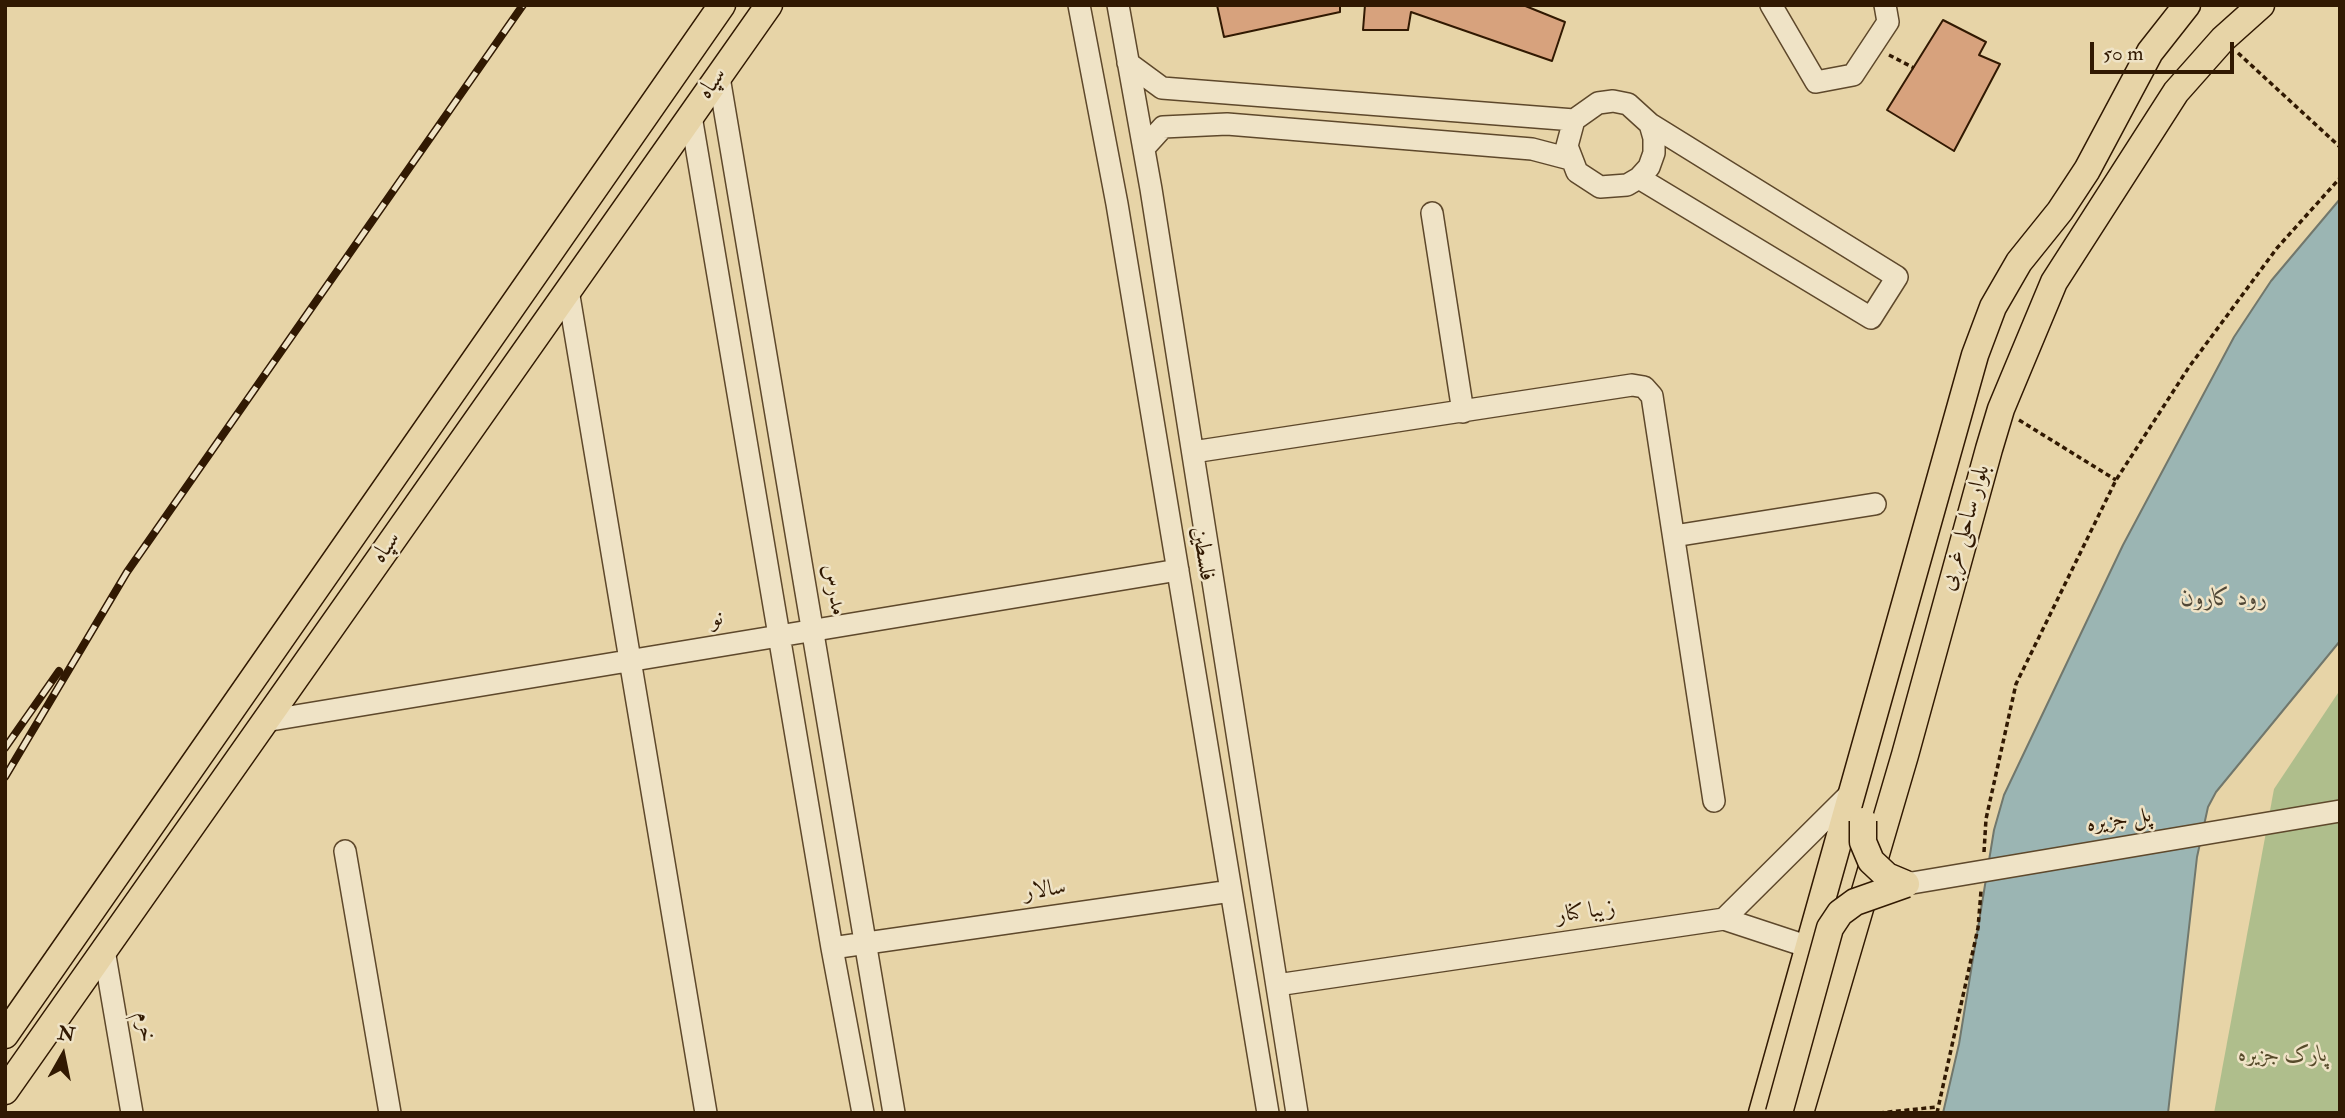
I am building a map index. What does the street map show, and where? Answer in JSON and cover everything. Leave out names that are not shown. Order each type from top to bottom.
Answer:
[{"type":"main road","name":"سپاه","points":[[5,1035],[722,5]]},
{"type":"main road","name":"سپاه","points":[[5,1091],[769,5]]},
{"type":"main road","name":"بلوار ساحلی غربی","points":[[1762,1113],[1975,355],[1993,307],[2018,262],[2060,211],[2087,170],[2150,52],[2187,5]]},
{"type":"main road","name":"بلوار ساحلی غربی","points":[[1800,1113],[1905,755],[2001,409],[2054,282],[2176,92],[2223,39],[2261,5]]},
{"type":"main road","points":[[1906,884],[1887,876],[1871,862],[1863,842],[1863,821],[1933,566],[1989,449]]},
{"type":"main road","points":[[1779,1113],[1830,929],[1840,913],[1855,902],[1906,884]]},
{"type":"street","name":"فلسطین","points":[[1079,5],[1133,302],[1268,1113]]},
{"type":"street","name":"فلسطین","points":[[1118,5],[1144,148],[1297,1113]]},
{"type":"street","points":[[1771,5],[1816,82],[1853,75],[1888,22],[1885,5]]},
{"type":"street","points":[[1128,63],[1162,88],[1574,120]]},
{"type":"street","name":"مدرس","points":[[719,77],[894,1113]]},
{"type":"street","points":[[1219,93],[1221,124]]},
{"type":"street","points":[[1639,178],[1871,318],[1897,277],[1650,124],[1628,104],[1613,101],[1591,106],[1574,120],[1569,133],[1570,159],[1577,172],[1600,187],[1627,186],[1649,167],[1654,153],[1650,124]]},
{"type":"street","points":[[691,116],[832,948],[863,1113]]},
{"type":"street","points":[[1144,148],[1163,127],[1221,124],[1532,149],[1570,159]]},
{"type":"street","points":[[1432,213],[1463,412]]},
{"type":"street","points":[[568,290],[706,1113]]},
{"type":"street","points":[[1133,302],[1168,297]]},
{"type":"street","points":[[1193,452],[1632,385],[1644,387],[1653,396],[1714,802]]},
{"type":"street","points":[[1674,536],[1875,504]]},
{"type":"street","name":"نو","points":[[265,721],[1178,570]]},
{"type":"street","points":[[1809,947],[1724,919],[1852,793]]},
{"type":"street","name":"پل جزیره","points":[[1906,884],[2340,811]]},
{"type":"street","points":[[345,851],[390,1113]]},
{"type":"street","name":"سالار","points":[[832,948],[1231,891]]},
{"type":"street","name":"زیبا کنار","points":[[1277,985],[1724,919]]},
{"type":"street","name":"خرم","points":[[104,950],[131,1113]]},
{"type":"path","points":[[2223,39],[2340,147]]},
{"type":"path","points":[[1872,46],[1914,68]]},
{"type":"path","points":[[1983,860],[1986,819],[2016,684],[2116,480],[2221,324],[2277,248],[2340,178]]},
{"type":"path","points":[[2001,409],[2116,480]]},
{"type":"path","points":[[1937,1113],[1978,928],[1981,887]]},
{"type":"path","points":[[1879,1113],[1937,1107]]},
{"type":"green space","name":"پارک جزیره","points":[[2340,690],[2340,1113],[2214,1113],[2274,789]]},
{"type":"water","name":"رود کارون","points":[[2340,199],[2340,641],[2216,792],[2208,807],[2197,857],[2168,1113],[1943,1113],[1959,1044],[1994,830],[2004,795],[2123,545],[2234,337],[2271,281]]},
{"type":"building","points":[[1217,5],[1340,5],[1340,12],[1224,37]]},
{"type":"building","points":[[1365,5],[1523,5],[1565,22],[1552,61],[1411,12],[1408,30],[1363,30]]},
{"type":"building","points":[[1943,20],[1986,42],[1979,55],[2000,64],[1954,151],[1887,110]]},
{"type":"railway","points":[[5,777],[127,572],[523,5]]},
{"type":"railway","points":[[5,748],[59,671]]}]
